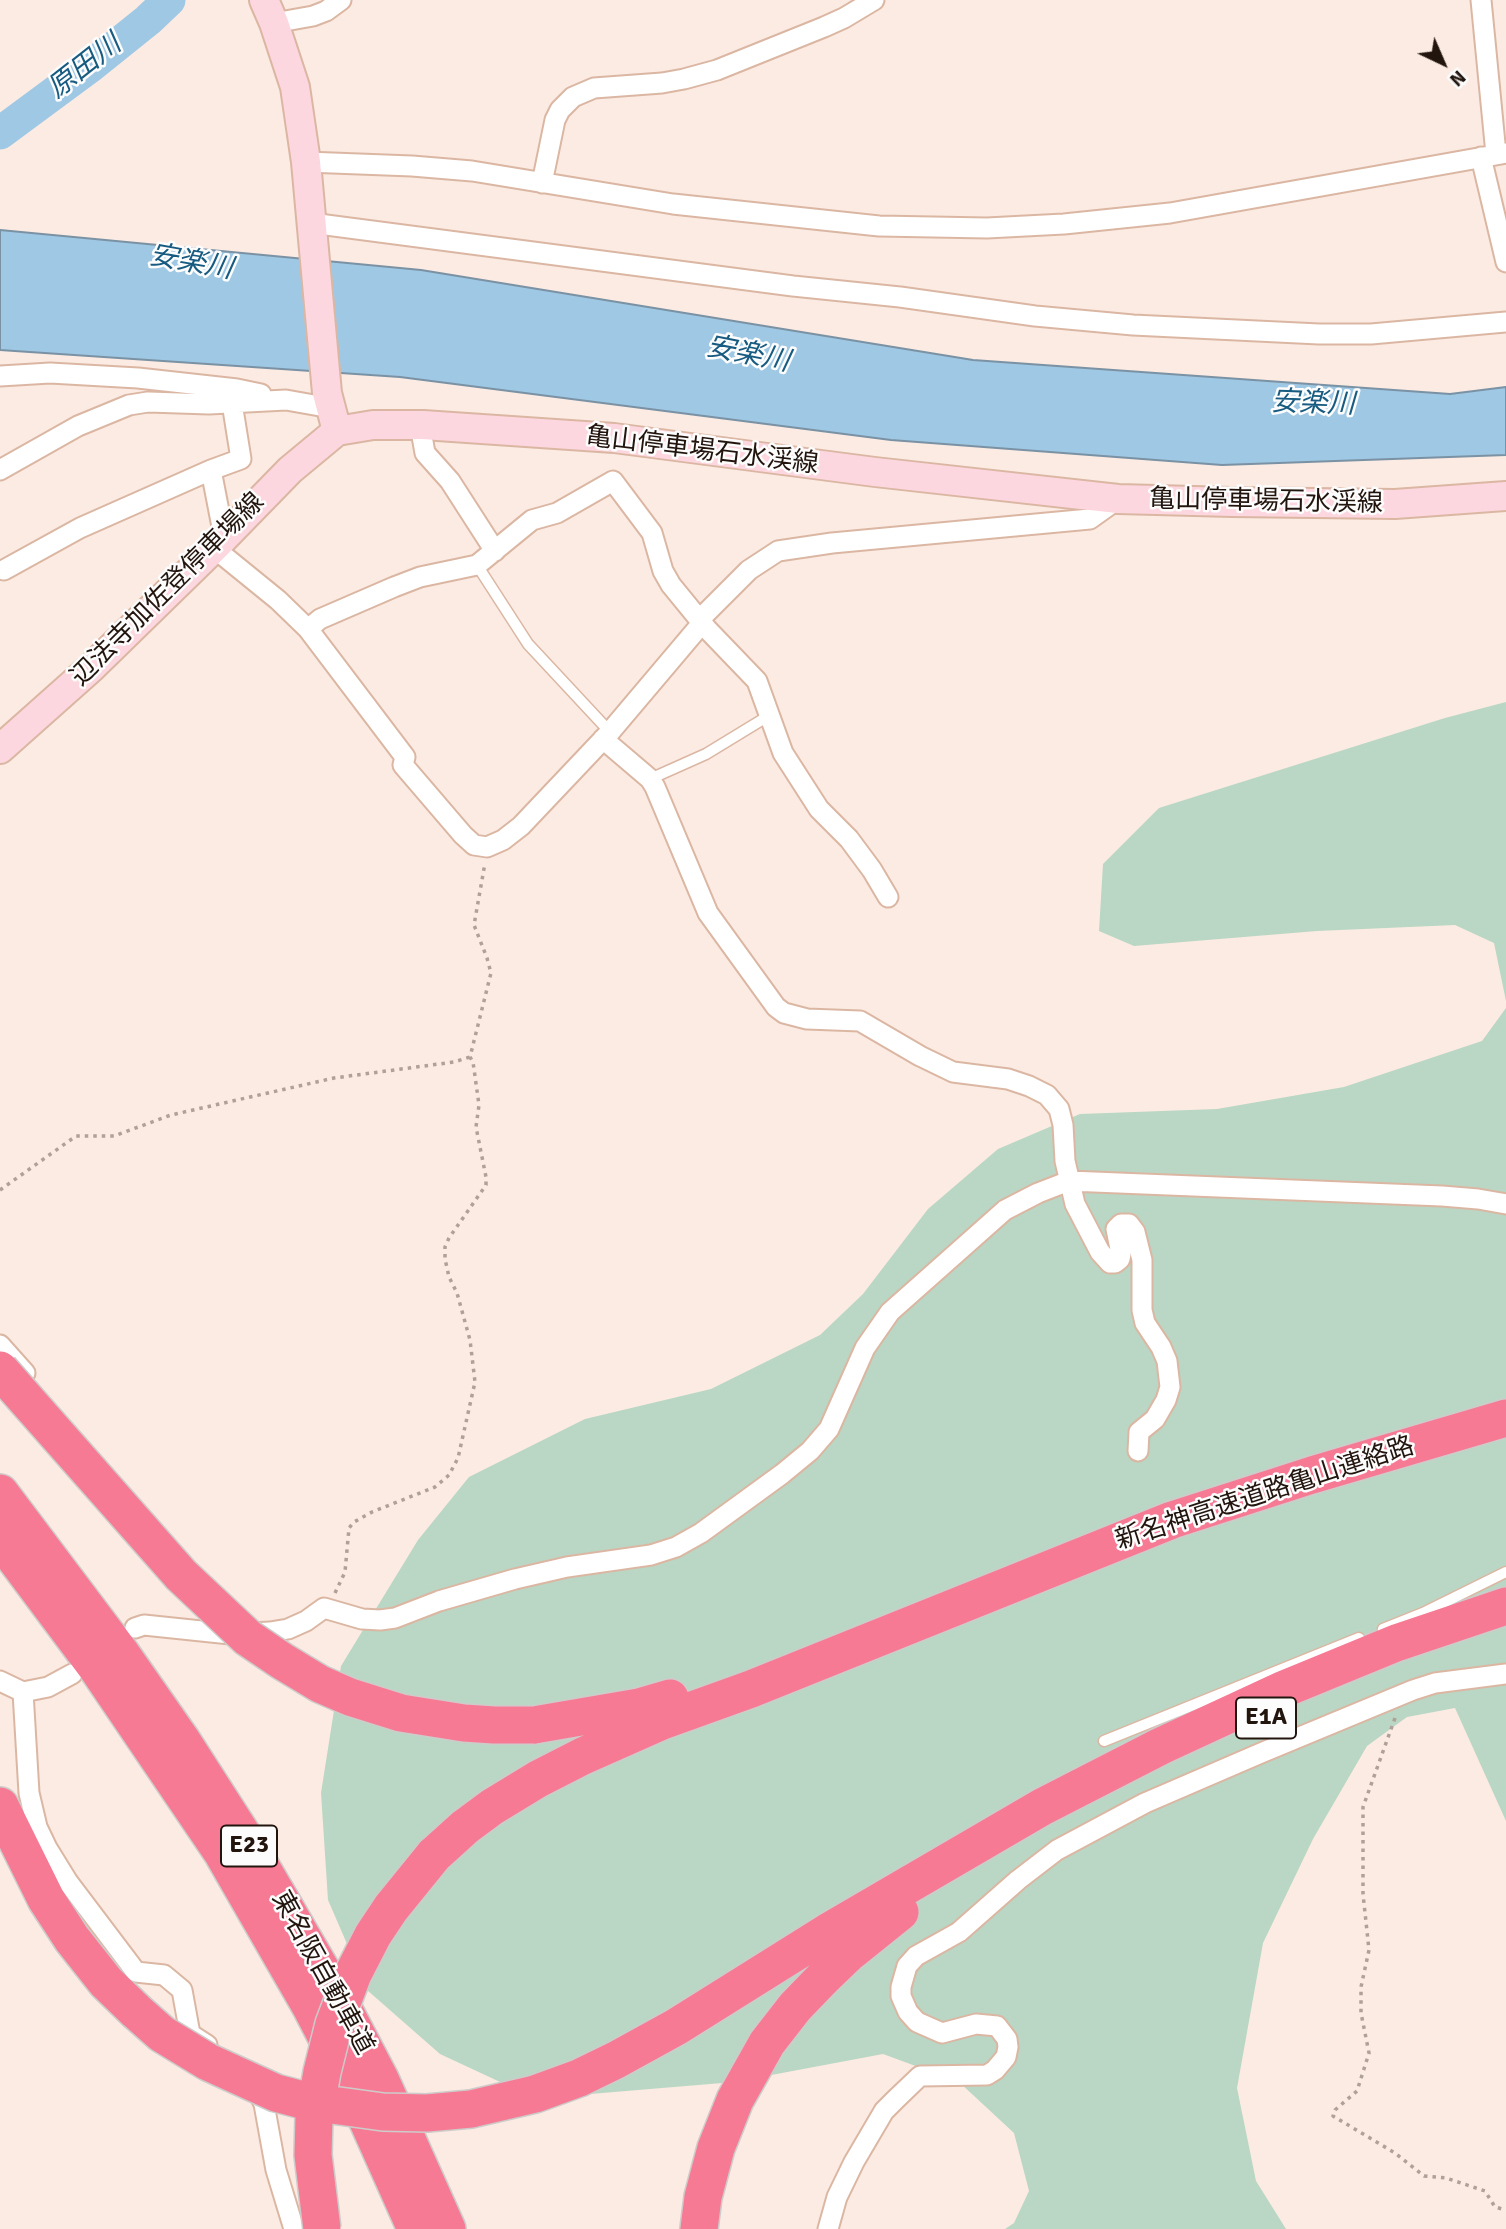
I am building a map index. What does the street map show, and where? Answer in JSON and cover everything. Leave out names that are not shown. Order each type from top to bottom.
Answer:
[{"type":"highway","points":[[0,1370],[181,1575],[248,1638],[320,1684],[350,1697],[401,1713],[464,1723],[534,1725],[639,1707],[710,1686],[1027,1579]]},
{"type":"highway","name":"新名神高速道路亀山連絡路","points":[[1027,1579],[1172,1520],[1312,1475],[1506,1418]]},
{"type":"highway","name":"東名阪自動車道","points":[[0,1493],[122,1655],[182,1741],[257,1859],[344,2009],[380,2079],[447,2229]]},
{"type":"highway","name":"東名阪自動車道","points":[[0,1538],[100,1672],[222,1853],[299,1986],[354,2090],[416,2229]]},
{"type":"highway","points":[[322,2229],[313,2155],[314,2117],[334,2024],[353,1974],[373,1935],[434,1855],[492,1807],[583,1756],[662,1721],[751,1689],[1027,1579]]},
{"type":"highway","points":[[0,1805],[47,1899],[72,1939],[107,1982],[162,2034],[208,2062],[276,2093],[310,2102],[383,2112],[427,2113],[471,2109],[535,2094],[579,2078],[676,2026],[831,1930],[1042,1807],[1149,1752],[1284,1689],[1396,1643],[1506,1606]]},
{"type":"highway","name":"E1A","points":[[699,2229],[703,2197],[716,2148],[735,2100],[766,2043],[796,2007],[849,1953],[887,1921],[951,1878],[1034,1830],[1173,1760],[1315,1697],[1506,1622]]},
{"type":"main road","points":[[269,11],[295,87],[306,162],[331,411]]},
{"type":"main road","name":"亀山停車場石水渓線","points":[[331,411],[373,425],[420,425],[614,438],[874,472],[1118,499],[1395,504],[1506,496]]},
{"type":"main road","name":"辺法寺加佐登停車場線","points":[[0,749],[91,668],[219,543],[290,470],[331,411]]},
{"type":"street","points":[[269,11],[313,16],[326,11],[341,0]]},
{"type":"street","points":[[542,183],[555,120],[560,110],[573,97],[594,88],[673,81],[717,70],[834,23],[874,0]]},
{"type":"street","points":[[1481,0],[1506,262]]},
{"type":"street","points":[[306,162],[472,171],[726,211],[879,226],[987,228],[1064,224],[1170,213],[1494,155]]},
{"type":"street","points":[[312,229],[900,297],[1035,316],[1133,325],[1371,334],[1506,322]]},
{"type":"street","points":[[0,376],[50,373],[138,378],[237,389],[331,411]]},
{"type":"street","points":[[0,470],[78,426],[129,405],[148,402],[209,404],[286,400]]},
{"type":"street","points":[[4,570],[80,528],[241,459],[232,403]]},
{"type":"street","points":[[420,425],[425,453],[450,481],[495,551]]},
{"type":"street","points":[[211,470],[219,543],[307,629],[405,757],[403,765],[463,835],[474,845],[487,848],[521,826],[607,736],[701,621],[748,570],[778,551],[832,543],[1090,519],[1118,499]]},
{"type":"street","points":[[307,629],[320,620],[420,577],[477,565],[532,520],[557,513],[613,481],[652,533],[663,571],[671,585],[757,681],[783,753],[819,809],[849,839],[888,897]]},
{"type":"street","points":[[607,736],[655,787],[708,913],[776,1007],[785,1013],[807,1019],[860,1021],[953,1072],[1008,1079],[1040,1091],[1059,1109],[1063,1125],[1065,1161],[1080,1214],[1100,1252],[1110,1263],[1120,1259],[1115,1229],[1121,1224],[1129,1224],[1142,1260],[1142,1310],[1145,1323],[1167,1361],[1170,1387],[1166,1401],[1155,1419],[1139,1432],[1138,1451]]},
{"type":"street","points":[[135,1628],[144,1625],[230,1634],[270,1632],[288,1629],[306,1621],[324,1608],[362,1619],[395,1618],[439,1601],[515,1579],[568,1567],[651,1555],[676,1547],[701,1533],[810,1451],[829,1429],[865,1348],[890,1312],[1005,1210],[1069,1181],[1441,1196],[1506,1204]]},
{"type":"street","points":[[0,1345],[189,1559],[228,1598],[270,1632]]},
{"type":"street","points":[[0,1681],[23,1692],[48,1686],[72,1674]]},
{"type":"street","points":[[828,2229],[837,2197],[853,2162],[884,2111],[896,2099],[920,2076],[987,2075],[1006,2057],[1007,2039],[997,2026],[976,2024],[942,2032],[917,2022],[908,2012],[901,1996],[901,1987],[907,1966],[916,1956],[959,1932],[1057,1850],[1145,1803],[1435,1683],[1506,1674]]},
{"type":"street","points":[[23,1692],[29,1793],[37,1827],[47,1847],[68,1882],[136,1972],[164,1975],[182,1990],[190,2034],[247,2069],[264,2104],[276,2170],[294,2229]]},
{"type":"lane","points":[[477,565],[528,644],[607,736]]},
{"type":"lane","points":[[650,779],[706,754],[770,715]]},
{"type":"lane","points":[[1104,1741],[1423,1613],[1506,1572]]},
{"type":"path","points":[[470,1057],[491,973],[474,925],[487,848]]},
{"type":"path","points":[[0,1190],[76,1136],[114,1136],[171,1115],[334,1078],[454,1062],[470,1057]]},
{"type":"path","points":[[324,1608],[339,1588],[345,1572],[349,1528],[354,1522],[435,1487],[449,1475],[458,1458],[475,1382],[474,1363],[457,1293],[449,1277],[445,1247],[455,1228],[486,1185],[478,1144],[479,1105],[474,1062],[470,1057]]},
{"type":"path","points":[[1395,1699],[1395,1716],[1363,1807],[1363,1894],[1369,1950],[1360,1987],[1361,2013],[1369,2053],[1357,2091],[1335,2110],[1333,2116],[1395,2153],[1424,2176],[1446,2178],[1485,2191],[1495,2207],[1506,2210]]},
{"type":"green space","points":[[1506,702],[1506,1001],[1494,943],[1455,925],[1317,931],[1134,946],[1099,931],[1103,864],[1159,808],[1445,718]]},
{"type":"green space","points":[[1506,1008],[1506,1821],[1455,1708],[1407,1717],[1367,1746],[1313,1839],[1263,1943],[1237,2088],[1256,2181],[1286,2229],[1005,2229],[1014,2223],[1029,2191],[1014,2133],[959,2082],[883,2054],[734,2082],[566,2096],[513,2088],[440,2054],[367,1990],[328,1900],[321,1793],[341,1666],[418,1540],[469,1477],[585,1419],[711,1389],[820,1335],[863,1294],[928,1209],[998,1149],[1080,1114],[1217,1109],[1344,1087],[1482,1041]]},
{"type":"water","name":"安楽川","points":[[0,230],[421,270],[973,360],[1450,394],[1506,387],[1506,455],[1222,465],[891,440],[400,377],[0,350]]},
{"type":"waterway","name":"原田川","points":[[0,133],[92,65],[169,0]]}]
